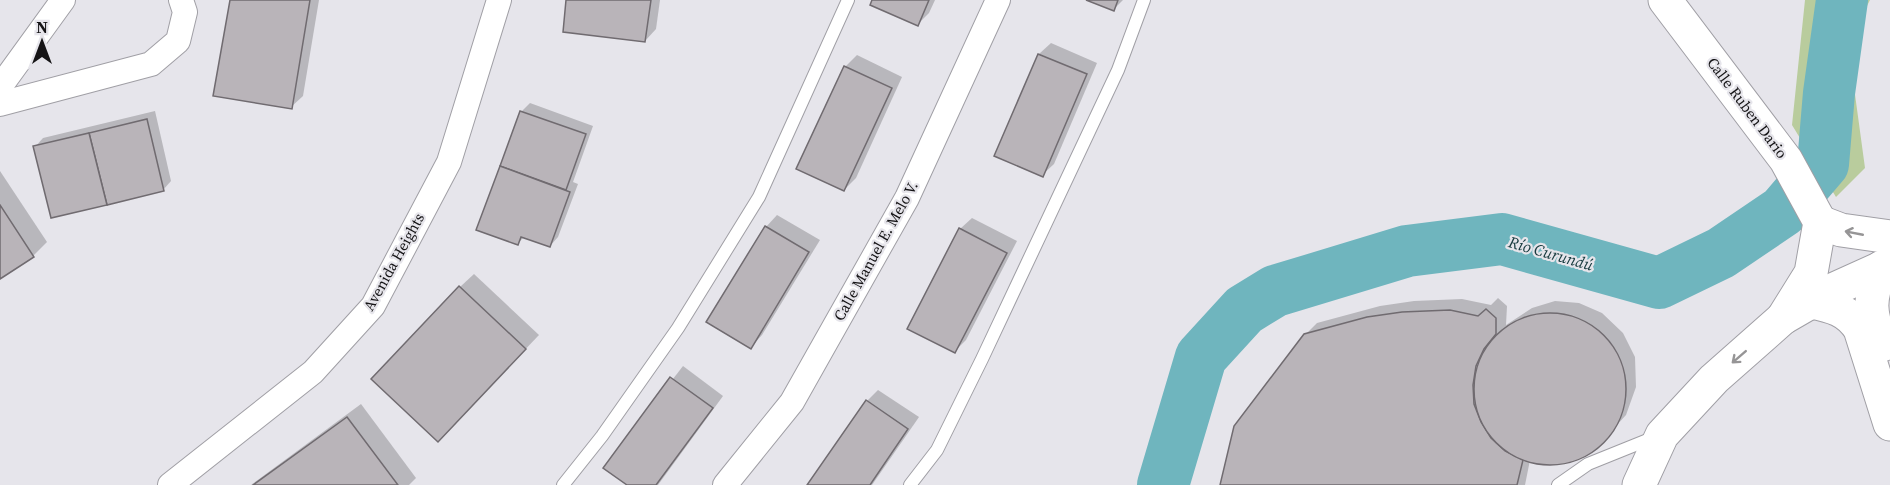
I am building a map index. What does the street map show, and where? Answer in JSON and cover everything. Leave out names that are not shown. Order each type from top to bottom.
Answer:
[{"type":"street","points":[[0,87],[63,0]]},
{"type":"street","points":[[0,104],[151,64],[178,41],[184,12],[181,0]]},
{"type":"street","name":"Avenida Heights","points":[[170,485],[313,372],[373,306],[449,162],[499,0]]},
{"type":"street","name":"Calle Manuel E. Melo V.","points":[[725,485],[792,402],[804,382],[907,198],[998,0]]},
{"type":"street","name":"Calle Ruben Dario","points":[[1665,0],[1786,160],[1817,217]]},
{"type":"street","points":[[1783,318],[1811,273],[1817,217],[1887,256]]},
{"type":"street","points":[[1639,485],[1662,435],[1713,379],[1783,318],[1887,256]]},
{"type":"street","points":[[1887,256],[1872,290],[1870,314],[1890,361]]},
{"type":"street","points":[[1811,302],[1834,306],[1853,319],[1860,329],[1890,424]]},
{"type":"lane","points":[[563,485],[602,436],[678,328],[759,197],[848,0]]},
{"type":"lane","points":[[910,485],[937,450],[982,359],[1118,70],[1144,0]]},
{"type":"lane","points":[[1558,485],[1588,464],[1662,435]]},
{"type":"green space","points":[[1805,0],[1870,0],[1848,43],[1865,168],[1836,197],[1792,125]]},
{"type":"building","points":[[230,0],[310,0],[292,109],[213,96]]},
{"type":"building","points":[[566,0],[651,0],[645,42],[563,32]]},
{"type":"building","points":[[872,0],[929,0],[918,26],[870,5]]},
{"type":"building","points":[[1086,0],[1118,0],[1114,11]]},
{"type":"building","points":[[1038,54],[1087,74],[1043,177],[994,156]]},
{"type":"building","points":[[844,66],[892,88],[844,191],[796,169]]},
{"type":"building","points":[[520,111],[586,134],[566,190],[500,166]]},
{"type":"building","points":[[147,119],[164,191],[107,205],[89,133]]},
{"type":"building","points":[[89,133],[107,205],[51,218],[33,146]]},
{"type":"building","points":[[500,166],[570,192],[550,247],[521,237],[518,245],[476,230]]},
{"type":"building","points":[[0,205],[34,257],[0,279]]},
{"type":"building","points":[[765,226],[809,252],[751,349],[706,322]]},
{"type":"building","points":[[959,228],[1007,253],[955,353],[907,329]]},
{"type":"building","points":[[459,286],[526,349],[438,442],[371,379]]},
{"type":"building","points":[[1486,309],[1496,318],[1496,334],[1484,349],[1476,366],[1473,385],[1474,404],[1491,438],[1505,451],[1523,460],[1517,485],[1220,485],[1234,426],[1304,334],[1367,317],[1402,312],[1450,310],[1478,316]]},
{"type":"building","points":[[1550,313],[1565,314],[1579,319],[1604,335],[1620,360],[1625,374],[1625,404],[1620,418],[1604,443],[1579,459],[1565,464],[1550,465],[1535,464],[1521,459],[1496,443],[1480,418],[1475,404],[1474,389],[1475,374],[1480,360],[1496,335],[1521,319],[1535,314]]},
{"type":"building","points":[[670,377],[713,408],[656,485],[627,485],[603,468]]},
{"type":"building","points":[[866,400],[908,429],[870,485],[807,485]]},
{"type":"building","points":[[347,417],[398,485],[253,485]]},
{"type":"waterway","name":"Río Curundú","points":[[1163,485],[1201,357],[1244,310],[1275,291],[1407,251],[1502,239],[1659,283],[1721,253],[1783,211],[1823,164],[1829,93],[1842,0]]}]
